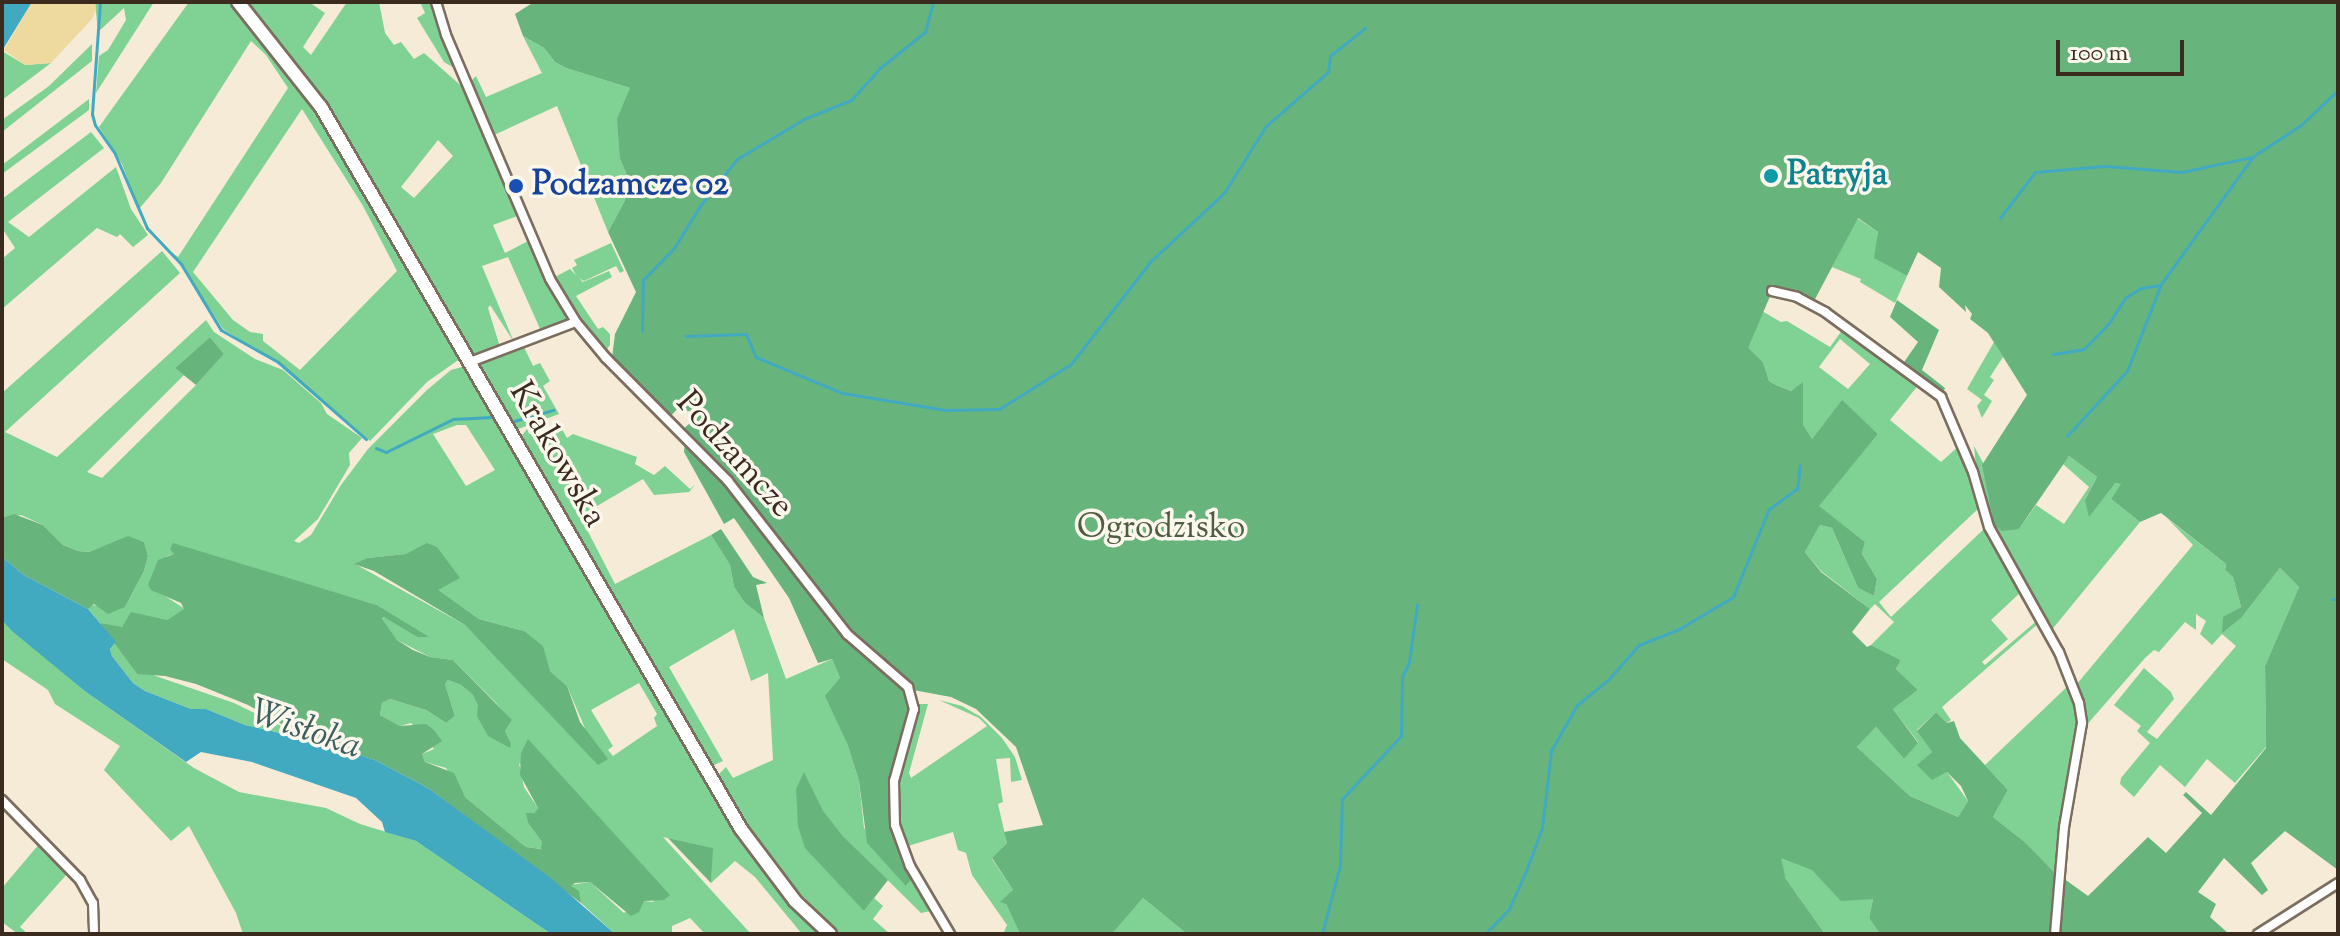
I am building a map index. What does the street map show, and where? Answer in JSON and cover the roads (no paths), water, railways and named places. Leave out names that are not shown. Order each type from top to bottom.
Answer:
[{"type":"main road","name":"Krakowska","points":[[238,2],[321,107],[741,829],[795,901],[830,934]]},
{"type":"street","name":"Podzamcze","points":[[436,2],[446,35],[547,272],[576,322],[605,357],[735,489],[847,634],[908,687],[913,713],[894,781],[895,825],[910,866],[950,934]]},
{"type":"street","points":[[1772,291],[1797,297],[1825,312],[1941,397],[1973,472],[1989,527],[2063,661],[2079,703],[2082,723],[2066,812],[2055,934]]},
{"type":"street","points":[[470,362],[576,322]]},
{"type":"street","points":[[2,800],[80,880],[93,903],[94,934]]},
{"type":"street","points":[[2258,934],[2338,883]]},
{"type":"water","points":[[2,2],[32,2],[2,51]]},
{"type":"water","points":[[2,557],[24,575],[88,609],[116,642],[110,649],[112,656],[133,683],[145,691],[191,709],[206,709],[245,725],[315,741],[375,760],[428,788],[552,879],[615,934],[551,934],[416,841],[385,832],[382,822],[356,798],[252,762],[201,752],[186,762],[86,692],[2,620]]},
{"type":"waterway","points":[[100,2],[92,114],[95,125],[115,154],[147,228],[181,264],[221,330],[278,362],[366,439]]},
{"type":"waterway","points":[[642,331],[643,280],[674,248],[700,206],[737,159],[804,119],[851,100],[880,68],[925,32],[933,2]]},
{"type":"waterway","points":[[686,336],[746,334],[756,357],[842,393],[946,410],[999,409],[1071,364],[1151,261],[1224,193],[1266,126],[1328,72],[1330,56],[1365,28]]},
{"type":"waterway","points":[[2000,218],[2035,172],[2105,166],[2182,172],[2252,157],[2301,125],[2338,90]]},
{"type":"waterway","points":[[2067,436],[2127,371],[2161,284],[2251,159]]},
{"type":"waterway","points":[[2053,354],[2084,349],[2109,323],[2125,298],[2141,288],[2160,285]]},
{"type":"waterway","points":[[514,421],[553,410]]},
{"type":"waterway","points":[[376,448],[386,452],[453,419],[492,417]]},
{"type":"waterway","points":[[1485,934],[1509,909],[1526,871],[1542,828],[1551,751],[1577,705],[1608,680],[1639,645],[1679,629],[1733,597],[1769,509],[1797,489],[1800,465]]},
{"type":"waterway","points":[[2333,599],[2338,599]]},
{"type":"waterway","points":[[1322,934],[1340,865],[1342,799],[1401,736],[1402,677],[1409,662],[1417,605]]},
{"type":"place","name":"Patryja","points":[[1771,176]]},
{"type":"place","name":"Podzamcze 02","points":[[516,186]]},
{"type":"park label","name":"Ogrodzisko","points":[[1161,529]]},
{"type":"water label","name":"Wisłoka","points":[[305,731]]}]
